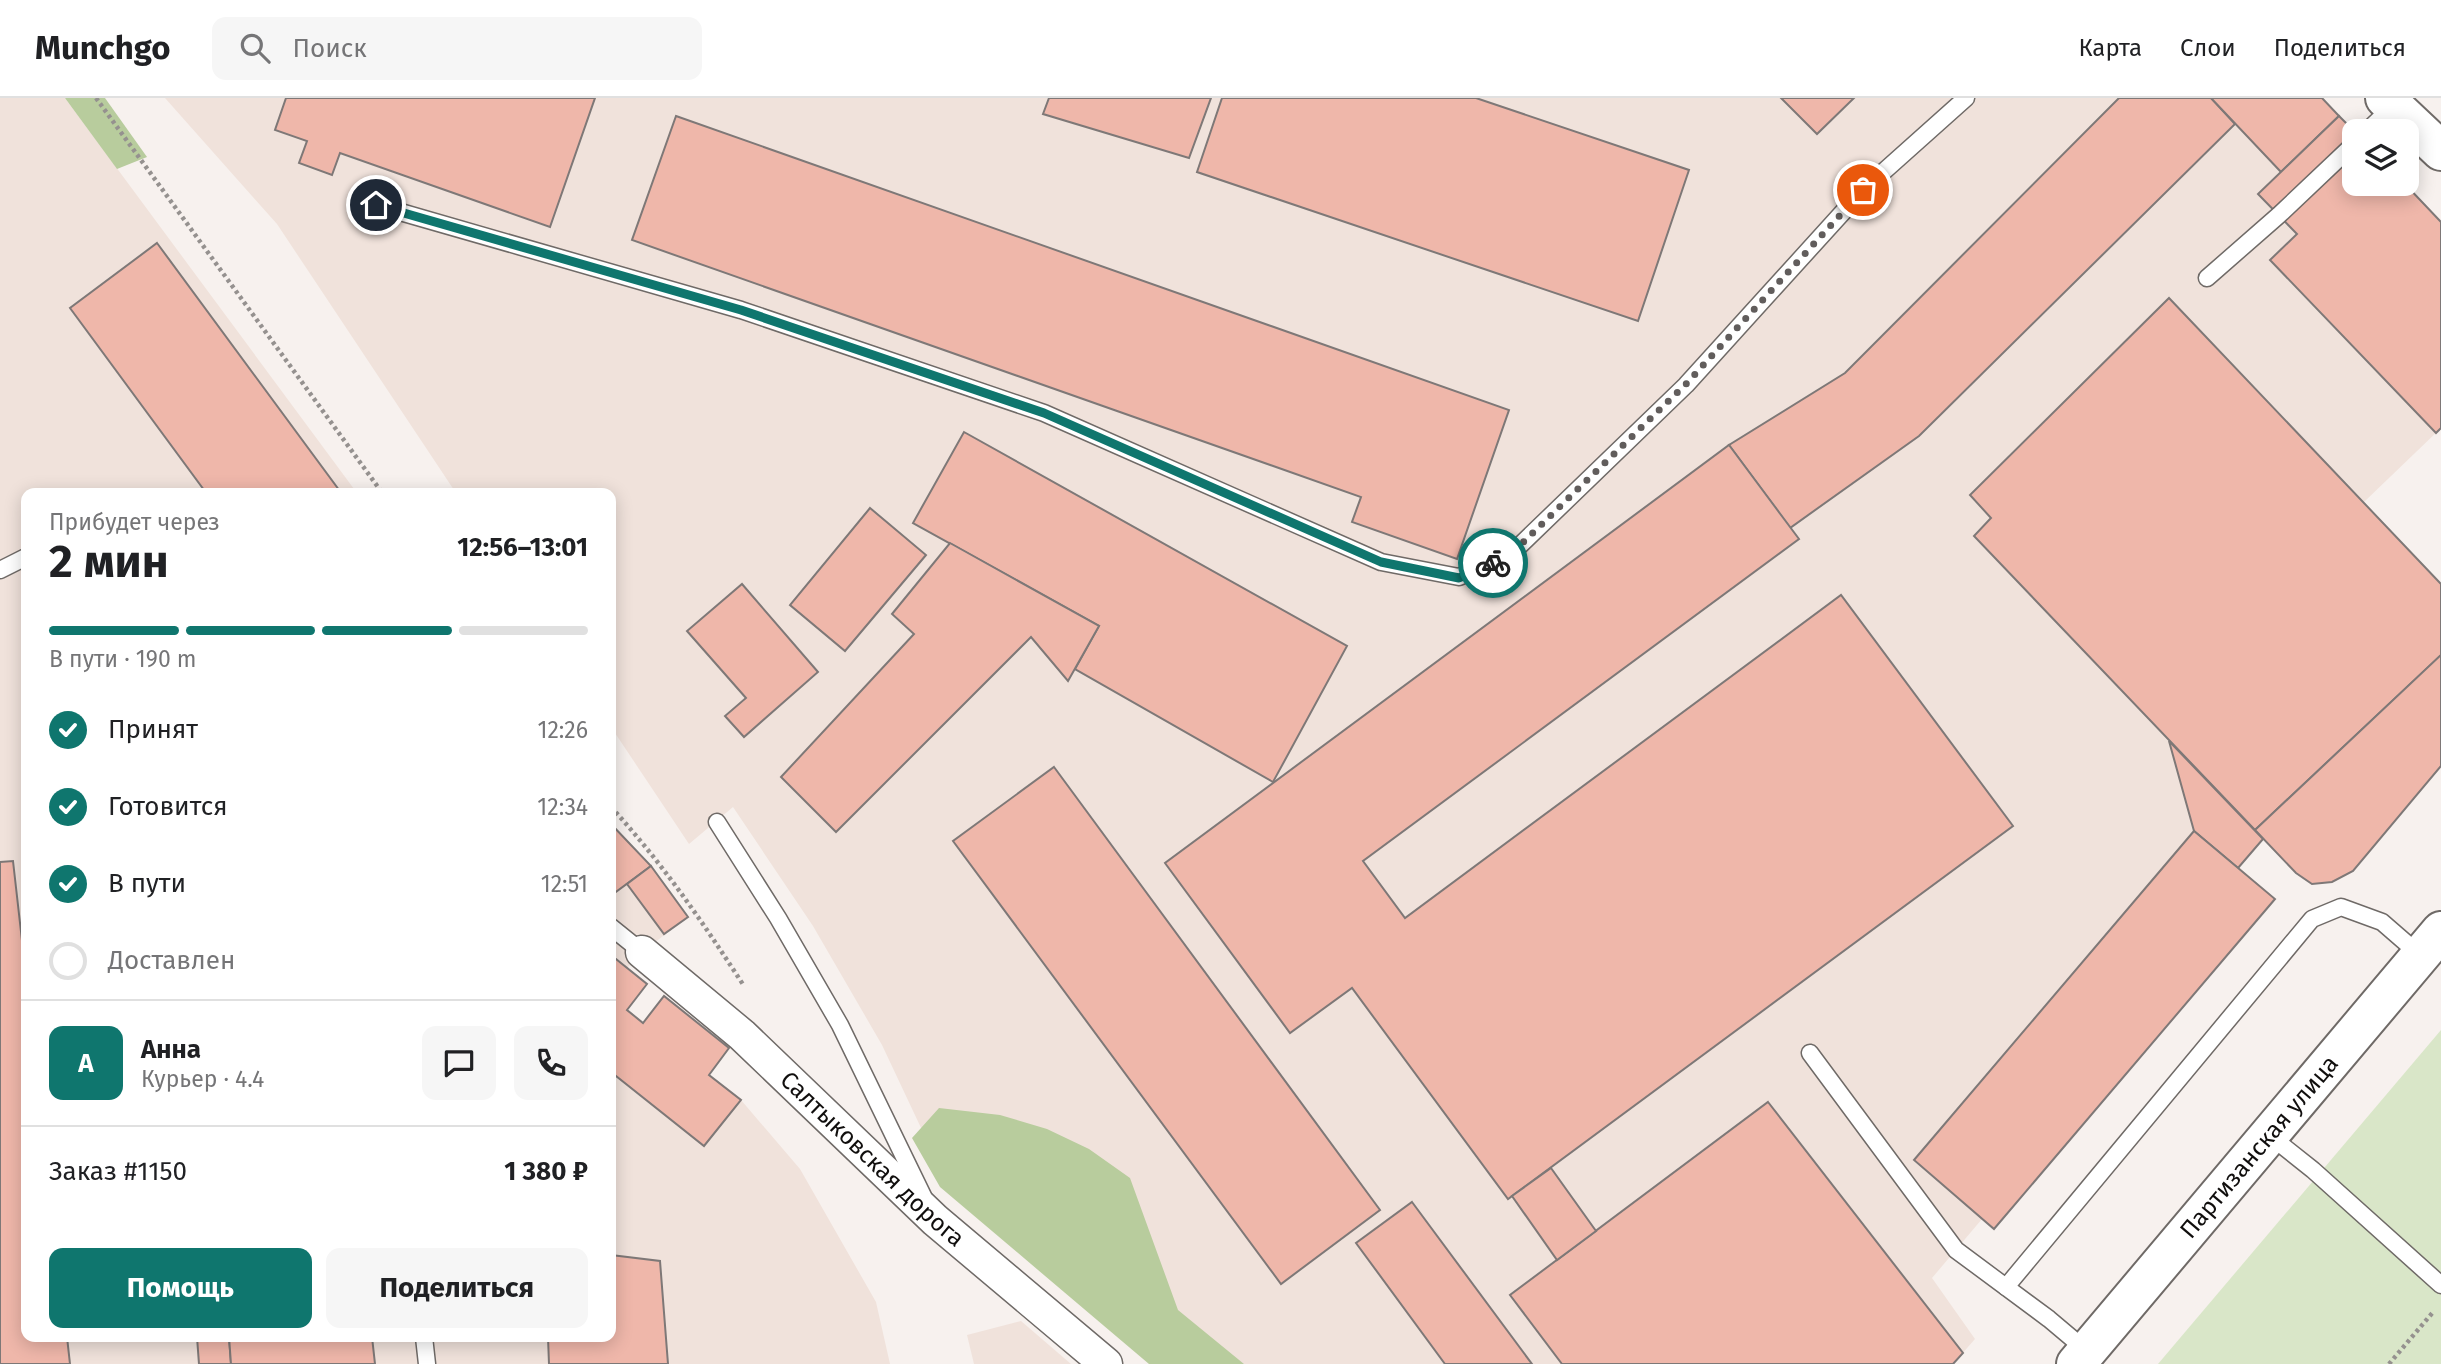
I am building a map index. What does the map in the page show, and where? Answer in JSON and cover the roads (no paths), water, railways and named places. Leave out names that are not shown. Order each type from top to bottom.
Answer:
[{"type":"street","points":[[2382,112],[2441,151]]},
{"type":"street","name":"Партизанская улица","points":[[2081,1358],[2431,943]]},
{"type":"street","name":"Салтыковская дорога","points":[[642,952],[742,1035],[935,1220],[1105,1364]]},
{"type":"lane","points":[[376,205],[741,310],[1031,409],[1381,562],[1459,578],[1510,555],[1686,384],[1863,190],[1966,98]]},
{"type":"lane","points":[[2207,278],[2342,155]]},
{"type":"lane","points":[[0,570],[21,560]]},
{"type":"lane","points":[[717,822],[778,918],[840,1025],[935,1220]]},
{"type":"lane","points":[[2006,1287],[2312,919],[2341,907],[2431,943]]},
{"type":"lane","points":[[616,931],[642,952]]},
{"type":"lane","points":[[1810,1053],[1956,1250],[2049,1319],[2081,1358]]},
{"type":"lane","points":[[2269,1135],[2313,1170],[2441,1285]]},
{"type":"lane","points":[[425,1342],[427,1364]]}]
